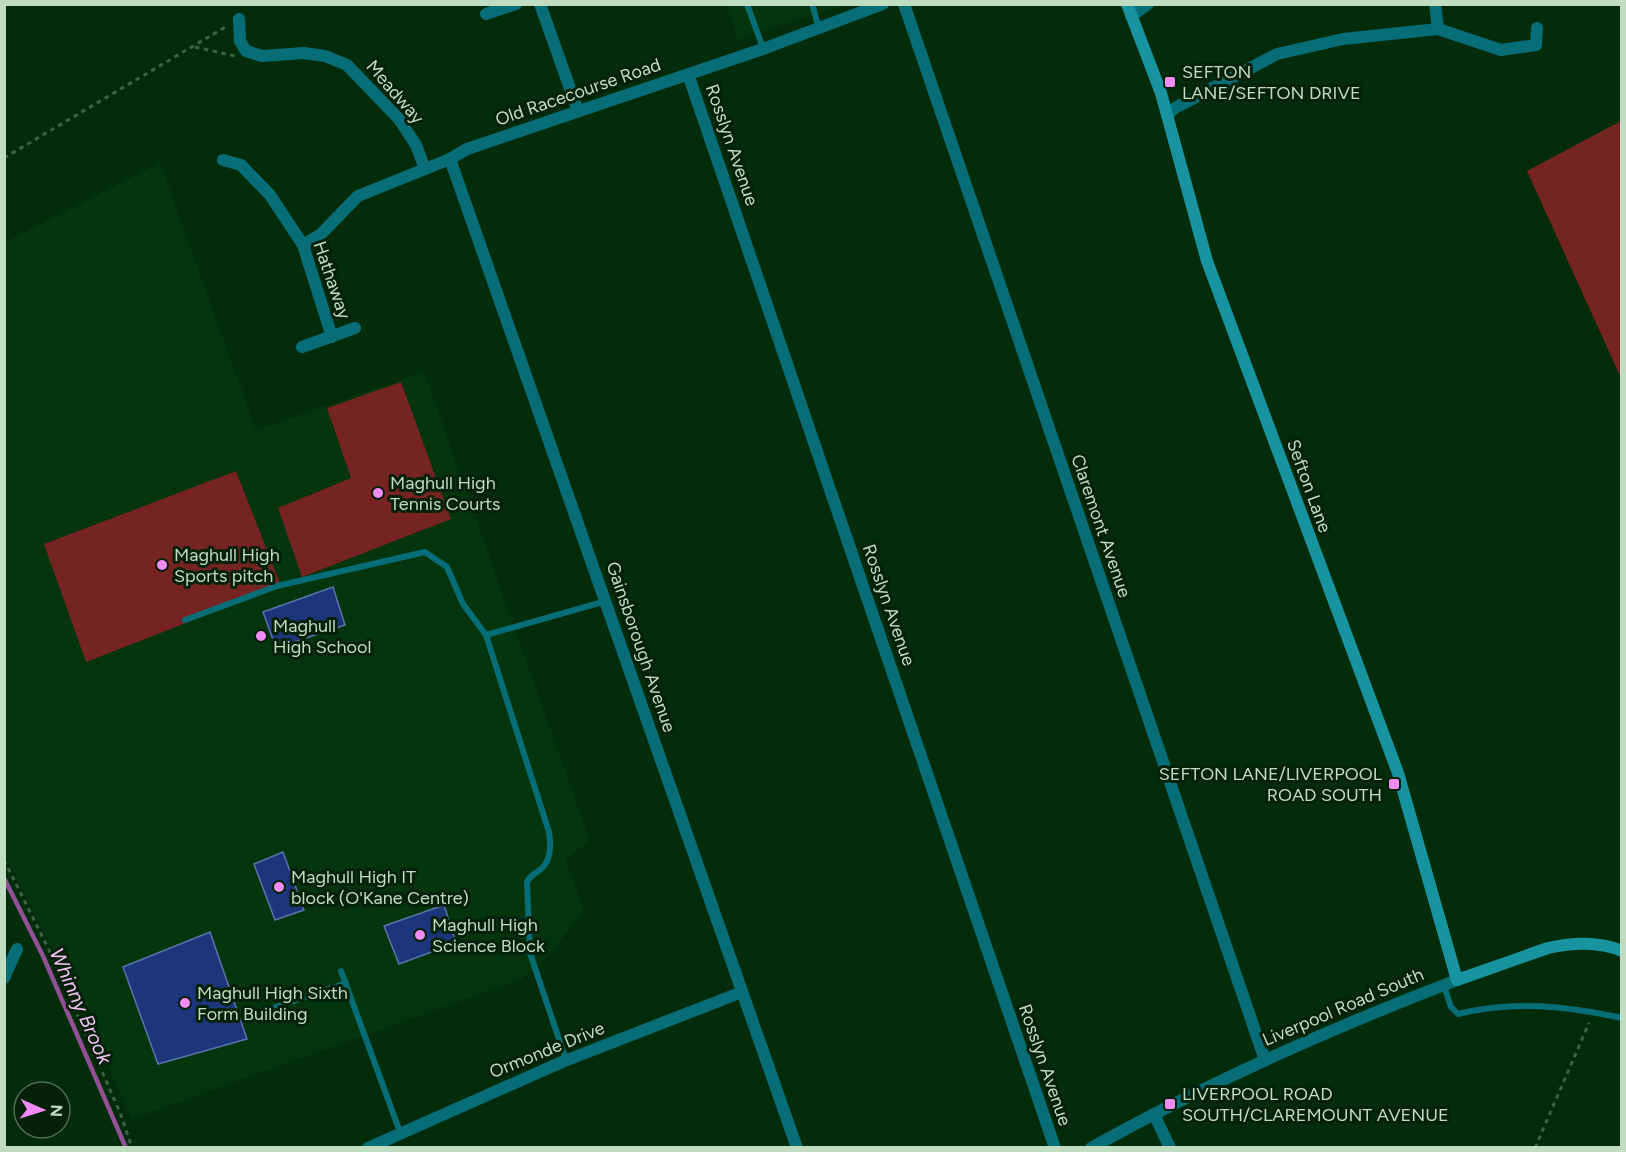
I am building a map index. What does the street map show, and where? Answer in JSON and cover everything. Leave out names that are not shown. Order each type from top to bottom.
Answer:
[{"type":"main road","name":"Sefton Lane","points":[[1129,10],[1161,93],[1207,261],[1398,773],[1457,980]]},
{"type":"main road","name":"Liverpool Road South","points":[[1457,980],[1548,948],[1563,945],[1606,946],[1622,951]]},
{"type":"street","points":[[486,14],[516,4]]},
{"type":"street","points":[[540,4],[578,111]]},
{"type":"street","name":"Old Racecourse Road","points":[[303,244],[321,234],[357,196],[450,159],[467,148],[764,49],[883,4]]},
{"type":"street","name":"Claremont Avenue","points":[[904,4],[1265,1060]]},
{"type":"street","points":[[1129,10],[1148,4]]},
{"type":"street","points":[[1435,4],[1438,29]]},
{"type":"street","name":"Meadway","points":[[239,19],[240,41],[246,51],[262,56],[304,53],[326,56],[347,66],[399,119],[416,145],[425,169]]},
{"type":"street","points":[[1167,115],[1175,108],[1277,54],[1343,39],[1438,29],[1501,50],[1536,45],[1537,28]]},
{"type":"street","name":"Rosslyn Avenue","points":[[688,74],[1055,1148]]},
{"type":"street","name":"Gainsborough Avenue","points":[[450,159],[796,1148]]},
{"type":"street","name":"Hathaway","points":[[223,160],[241,165],[270,195],[303,244],[332,336]]},
{"type":"street","name":"Hathaway","points":[[302,347],[355,328]]},
{"type":"street","points":[[4,978],[17,949]]},
{"type":"street","name":"Liverpool Road South","points":[[1091,1148],[1154,1114],[1265,1060],[1357,1019],[1457,980]]},
{"type":"street","name":"Ormonde Drive","points":[[368,1148],[567,1060],[742,992]]},
{"type":"street","points":[[1154,1114],[1170,1148]]},
{"type":"lane","points":[[747,4],[764,49]]},
{"type":"lane","points":[[812,4],[819,28]]},
{"type":"lane","points":[[185,620],[277,586],[425,552],[447,567],[463,604],[486,635],[551,841],[548,860],[542,868],[532,874],[527,882],[530,953],[567,1060]]},
{"type":"lane","points":[[486,635],[606,600]]},
{"type":"lane","points":[[341,971],[400,1132]]},
{"type":"lane","points":[[253,1016],[346,983]]},
{"type":"lane","points":[[1443,985],[1450,1007],[1458,1014],[1507,1005],[1548,1006],[1622,1018]]},
{"type":"path","points":[[4,158],[239,19]]},
{"type":"path","points":[[193,46],[237,57]]},
{"type":"path","points":[[4,860],[49,950],[78,1015],[121,1115],[132,1148]]},
{"type":"path","points":[[1535,1148],[1594,1013]]},
{"type":"shaded area","points":[[726,4],[845,5],[738,39]]},
{"type":"shaded area","points":[[1621,121],[1621,378],[1527,171]]},
{"type":"shaded area","name":"Maghull High School","points":[[160,163],[256,430],[424,372],[590,841],[565,859],[584,910],[550,954],[521,979],[132,1119],[71,987],[5,855],[5,242]]},
{"type":"shaded area","name":"Maghull High Tennis Courts","points":[[401,382],[451,519],[302,577],[278,508],[351,478],[327,408]]},
{"type":"shaded area","name":"Maghull High Sports pitch","points":[[236,471],[281,586],[86,662],[44,544]]},
{"type":"building","points":[[333,587],[345,625],[276,648],[263,612]]},
{"type":"building","name":"Maghull High IT block (O'Kane Centre)","points":[[283,852],[304,910],[275,920],[254,864]]},
{"type":"building","name":"Maghull High Science Block","points":[[444,905],[456,943],[399,964],[384,926]]},
{"type":"building","name":"Maghull High Sixth Form Building","points":[[210,932],[247,1039],[158,1064],[123,967]]},
{"type":"waterway","name":"Whinny Brook","points":[[4,878],[43,956],[126,1148]]},
{"type":"place","name":"SEFTON LANE/SEFTON DRIVE","points":[[1170,82]]},
{"type":"place","name":"Maghull High Tennis Courts","points":[[378,493]]},
{"type":"place","name":"Maghull High Sports pitch","points":[[162,565]]},
{"type":"place","name":"Maghull High School","points":[[261,636]]},
{"type":"place","name":"SEFTON LANE/LIVERPOOL ROAD SOUTH","points":[[1394,784]]},
{"type":"place","name":"Maghull High IT block (O'Kane Centre)","points":[[279,887]]},
{"type":"place","name":"Maghull High Science Block","points":[[420,935]]},
{"type":"place","name":"Maghull High Sixth Form Building","points":[[185,1003]]},
{"type":"place","name":"LIVERPOOL ROAD SOUTH/CLAREMOUNT AVENUE","points":[[1170,1104]]}]
